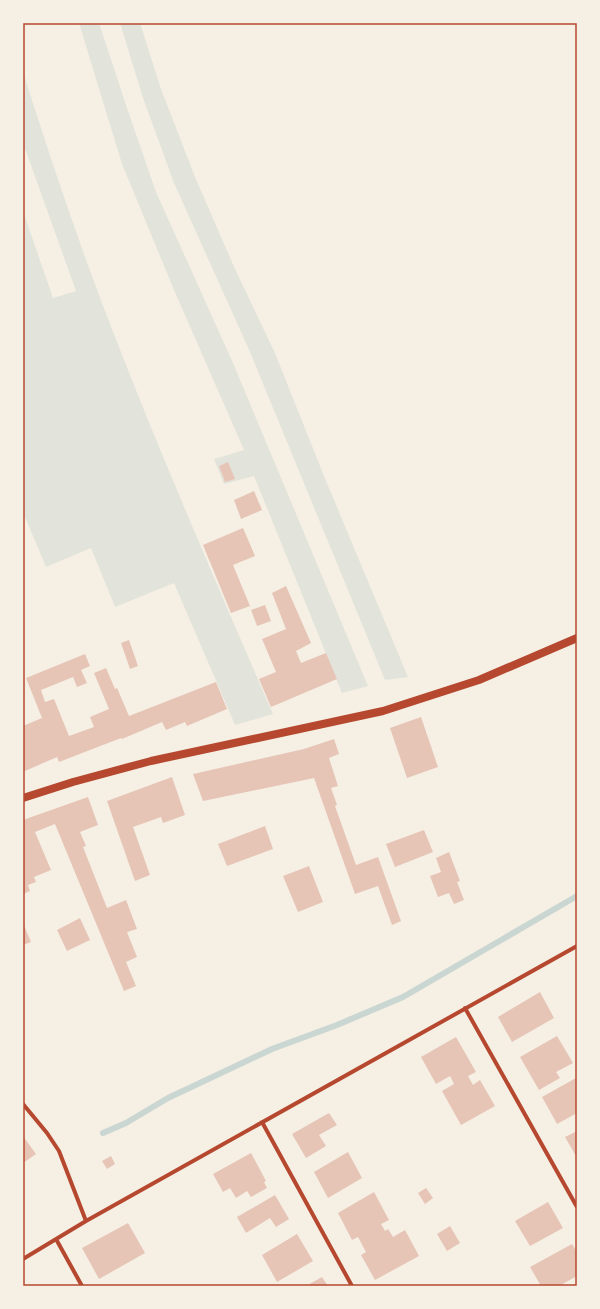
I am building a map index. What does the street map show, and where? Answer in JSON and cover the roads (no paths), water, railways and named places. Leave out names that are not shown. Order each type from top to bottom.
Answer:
[{"type":"main road","points":[[23,798],[151,760],[383,711],[479,680],[577,638]]},
{"type":"street","points":[[23,1259],[262,1122],[577,946]]},
{"type":"street","points":[[465,1008],[577,1207]]},
{"type":"street","points":[[23,1104],[47,1133],[59,1151],[86,1222]]},
{"type":"street","points":[[262,1122],[352,1286]]},
{"type":"street","points":[[56,1239],[82,1286]]},
{"type":"waterway","points":[[103,1133],[126,1123],[168,1098],[272,1049],[337,1025],[403,997],[577,896]]}]
